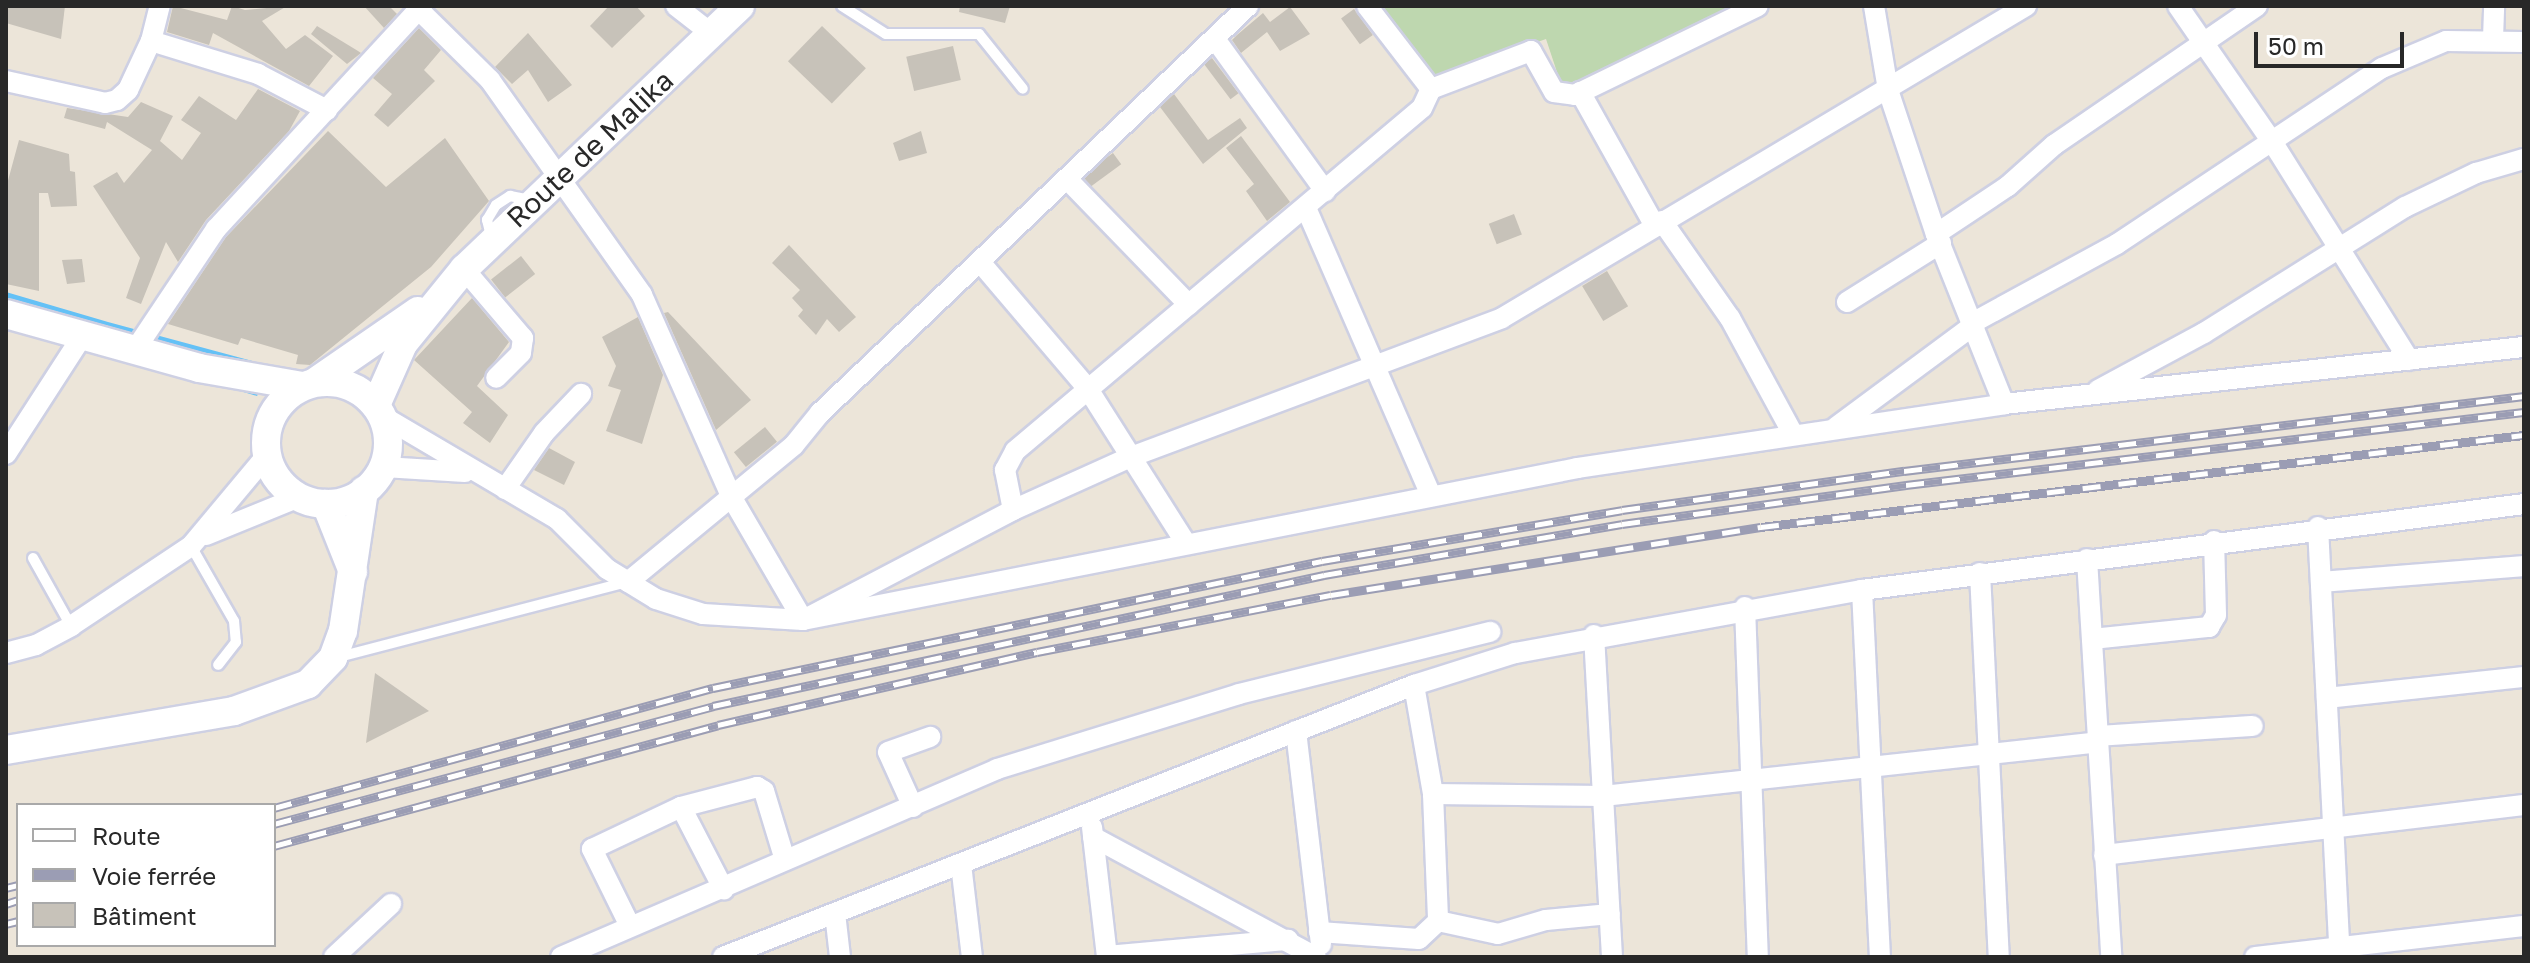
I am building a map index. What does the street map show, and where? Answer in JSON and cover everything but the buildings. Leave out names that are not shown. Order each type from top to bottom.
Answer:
[{"type":"main road","name":"Route de Malika","points":[[380,411],[403,344],[464,269],[740,6]]},
{"type":"main road","name":"Route de Malika","points":[[308,384],[442,295]]},
{"type":"main road","points":[[6,314],[199,368],[308,384],[342,383],[380,411],[389,444],[384,467],[364,491],[354,573],[333,658],[308,684],[283,697],[234,711],[6,750]]},
{"type":"main road","points":[[199,368],[255,399],[272,415]]},
{"type":"main road","points":[[308,384],[272,415],[267,455],[278,480],[312,501],[354,573]]},
{"type":"main road","points":[[312,501],[364,491]]},
{"type":"street","points":[[6,81],[112,103],[128,90],[151,41],[160,6]]},
{"type":"street","points":[[676,6],[712,34]]},
{"type":"street","points":[[628,582],[794,445],[820,413],[1248,6]]},
{"type":"street","points":[[1367,6],[1431,89]]},
{"type":"street","points":[[1013,510],[1006,481],[1008,460],[1422,108],[1431,89],[1531,51],[1554,92],[1565,97],[1758,6]]},
{"type":"street","points":[[1874,6],[1888,90],[1938,238],[2004,404]]},
{"type":"street","points":[[803,620],[1013,510],[1128,458],[1502,318],[2026,6]]},
{"type":"street","points":[[2178,6],[2273,143],[2409,360]]},
{"type":"street","points":[[1847,302],[1984,205],[2054,145],[2257,6]]},
{"type":"street","points":[[2493,39],[2494,6]]},
{"type":"street","points":[[135,350],[216,229],[327,110],[412,10],[490,80],[561,176],[642,295],[732,498],[803,620]]},
{"type":"street","points":[[1215,39],[1325,191]]},
{"type":"street","points":[[1832,429],[1974,323],[2117,244],[2396,61],[2446,41],[2493,39],[2524,42]]},
{"type":"street","points":[[151,41],[258,74],[327,110]]},
{"type":"street","points":[[1580,92],[1658,224],[1730,318],[1793,434]]},
{"type":"street","points":[[2084,397],[2168,354],[2339,247],[2448,185],[2524,159]]},
{"type":"street","points":[[1067,179],[1189,305]]},
{"type":"street","points":[[1306,208],[1431,496]]},
{"type":"street","points":[[980,262],[1088,389],[1128,458],[1185,542]]},
{"type":"street","points":[[464,269],[523,338],[521,353],[496,378]]},
{"type":"street","points":[[6,454],[83,335]]},
{"type":"street","points":[[380,411],[473,472],[557,519],[628,582],[656,599],[703,614],[803,620],[1185,542],[1793,434],[2004,404],[2524,347]]},
{"type":"street","points":[[505,489],[544,433],[581,394]]},
{"type":"street","points":[[199,541],[267,455]]},
{"type":"street","points":[[384,467],[473,472]]},
{"type":"street","points":[[6,653],[36,645],[71,626],[199,541],[312,501]]},
{"type":"street","points":[[723,957],[1414,685],[1515,653],[1745,607],[2318,527],[2524,504]]},
{"type":"street","points":[[2318,527],[2340,952]]},
{"type":"street","points":[[2092,639],[2209,627],[2216,615],[2214,541]]},
{"type":"street","points":[[2087,559],[2111,957]]},
{"type":"street","points":[[2321,582],[2524,566]]},
{"type":"street","points":[[1980,573],[1999,957]]},
{"type":"street","points":[[1862,590],[1880,957]]},
{"type":"street","points":[[1745,607],[1758,957]]},
{"type":"street","points":[[561,957],[630,926],[724,890],[785,860],[997,769],[1239,694],[1490,632]]},
{"type":"street","points":[[1594,635],[1612,957]]},
{"type":"street","points":[[2327,698],[2524,677]]},
{"type":"street","points":[[1319,932],[1419,939],[1438,921],[1433,794],[1414,685]]},
{"type":"street","points":[[1433,794],[1603,796],[1989,754],[2098,739],[2253,726]]},
{"type":"street","points":[[1296,731],[1322,957]]},
{"type":"street","points":[[913,807],[888,752],[930,737]]},
{"type":"street","points":[[630,926],[592,849],[681,807],[757,787],[764,791],[785,860]]},
{"type":"street","points":[[2104,855],[2524,805]]},
{"type":"street","points":[[681,807],[724,890]]},
{"type":"street","points":[[1090,811],[1107,957],[1288,940]]},
{"type":"street","points":[[1093,837],[1316,957]]},
{"type":"street","points":[[961,864],[972,957]]},
{"type":"street","points":[[334,957],[391,904]]},
{"type":"street","points":[[835,913],[840,957]]},
{"type":"street","points":[[1438,921],[1498,934],[1546,920],[1610,914]]},
{"type":"street","points":[[2255,957],[2340,952],[2524,926]]},
{"type":"lane","points":[[842,6],[886,34],[979,34],[1023,89]]},
{"type":"lane","points":[[199,541],[234,621],[236,642],[218,665]]},
{"type":"lane","points":[[33,558],[71,626]]},
{"type":"lane","points":[[333,658],[628,582]]},
{"type":"green space","points":[[1378,6],[1743,6],[1563,90],[1546,39],[1431,80]]},
{"type":"water","points":[[6,292],[274,367],[257,396],[6,321]]},
{"type":"railway","points":[[276,807],[713,688],[1322,561],[1622,510],[1904,471],[2524,396]]},
{"type":"railway","points":[[276,823],[713,706],[1324,575],[1622,524],[1906,485],[2524,412]]},
{"type":"railway","points":[[276,845],[718,725],[1037,652],[1331,595],[1761,527],[2524,435]]},
{"type":"railway","points":[[6,888],[16,886]]},
{"type":"railway","points":[[6,904],[16,901]]},
{"type":"railway","points":[[6,924],[16,922]]}]
